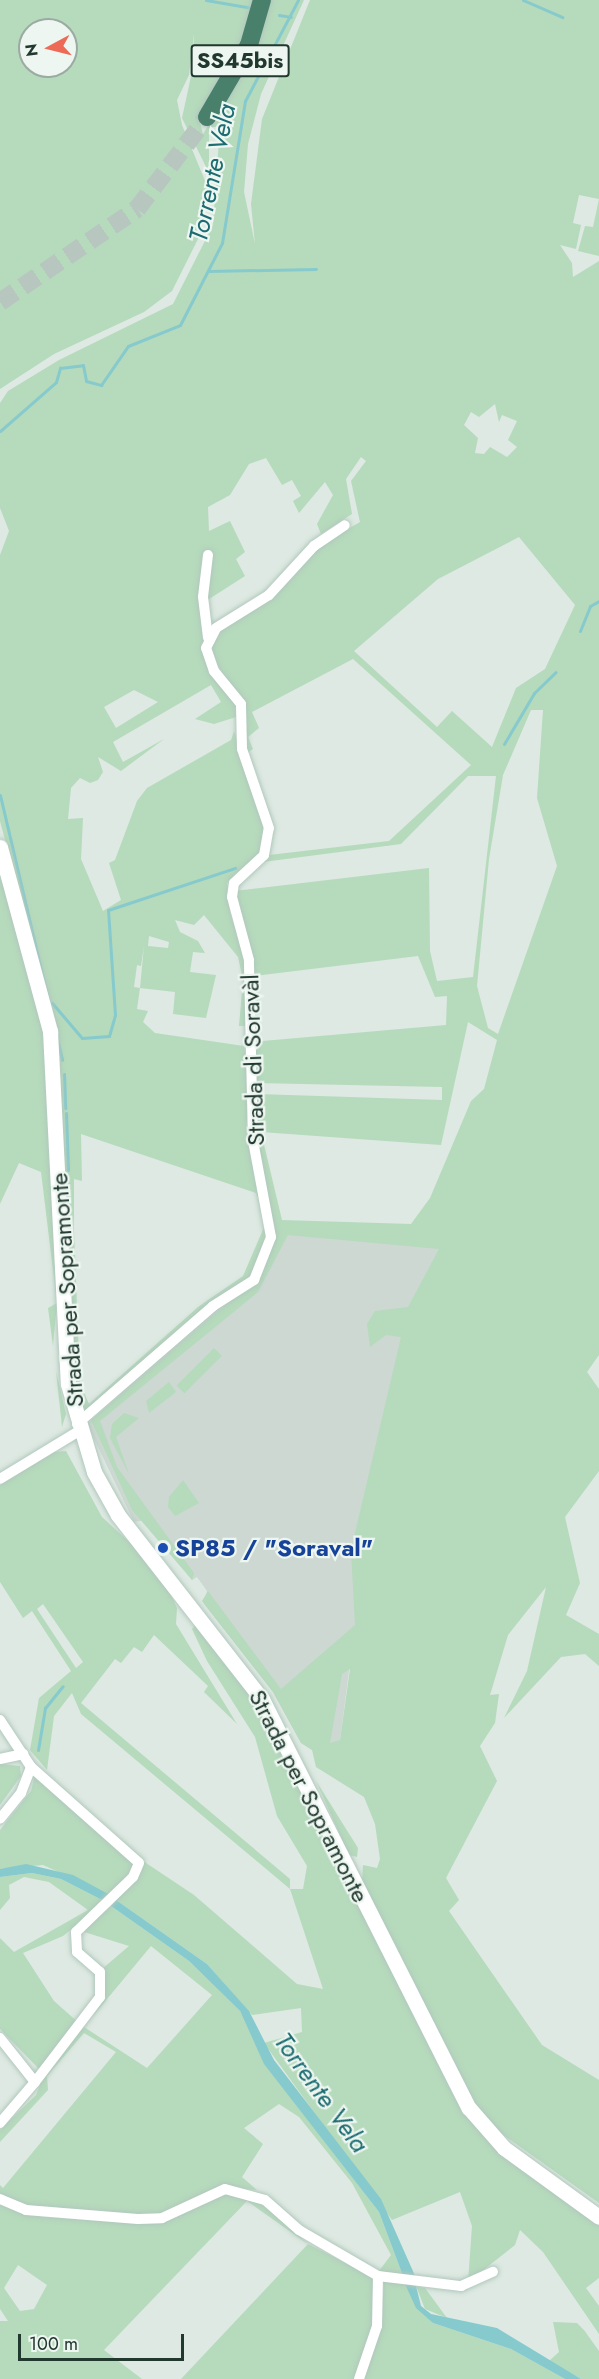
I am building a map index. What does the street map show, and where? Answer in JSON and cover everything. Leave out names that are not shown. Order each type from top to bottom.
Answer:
[{"type":"highway","name":"SS45bis","points":[[207,117],[249,45],[262,0]]},
{"type":"main road","name":"Strada per Sopramonte","points":[[0,848],[50,1031],[68,1384],[78,1427],[118,1515],[250,1682],[277,1725],[468,2108],[504,2148],[599,2217]]},
{"type":"street","points":[[208,638],[224,622],[268,595],[314,546],[345,525]]},
{"type":"street","name":"Strada di Soravàl","points":[[0,1479],[78,1427],[213,1306],[254,1280],[272,1237],[253,1142],[249,960],[232,897],[234,883],[264,855],[269,828],[240,739],[241,704],[208,660],[203,597],[208,555]]},
{"type":"street","points":[[0,1720],[31,1767],[136,1858],[137,1872],[111,1901],[76,1932],[73,1942],[100,1972],[95,2009],[0,2123]]},
{"type":"street","points":[[0,1759],[23,1754]]},
{"type":"street","points":[[0,1820],[21,1793],[31,1767]]},
{"type":"street","points":[[0,2038],[35,2082]]},
{"type":"street","points":[[0,2199],[26,2210],[153,2219],[217,2191],[234,2190],[265,2200],[299,2230],[378,2276],[461,2286],[493,2272]]},
{"type":"street","points":[[359,2379],[377,2326],[378,2276]]},
{"type":"shaded area","points":[[279,1233],[442,1241],[355,1625],[340,1740],[312,1750],[301,1743],[273,1692],[204,1604],[207,1591],[197,1577],[192,1580],[146,1520],[134,1522],[87,1424],[203,1319],[259,1279]]},
{"type":"green space","points":[[0,0],[254,0],[239,50],[198,115],[203,134],[253,52],[269,0],[304,0],[261,94],[248,144],[244,192],[255,244],[251,204],[262,119],[310,0],[599,0],[599,199],[579,195],[573,223],[581,225],[576,249],[560,245],[572,263],[573,277],[599,261],[599,1355],[587,1372],[599,1389],[599,1471],[565,1517],[580,1583],[566,1615],[599,1634],[599,1666],[585,1654],[561,1657],[504,1718],[527,1671],[546,1587],[508,1635],[490,1695],[499,1694],[495,1723],[480,1746],[497,1781],[446,1878],[459,1900],[449,1911],[542,2045],[599,2080],[599,2203],[495,2129],[459,2082],[362,1881],[363,1865],[377,1868],[380,1859],[375,1824],[364,1797],[316,1767],[312,1750],[301,1743],[273,1692],[202,1601],[208,1591],[281,1689],[355,1625],[351,1550],[401,1337],[386,1335],[370,1347],[367,1324],[375,1311],[408,1307],[439,1249],[288,1235],[258,1292],[100,1421],[117,1467],[194,1573],[192,1580],[132,1510],[91,1420],[263,1273],[275,1238],[256,1132],[257,1094],[442,1100],[442,1087],[256,1083],[253,1060],[251,1042],[446,1025],[447,996],[435,997],[418,956],[254,976],[234,891],[429,868],[430,951],[437,981],[473,977],[496,776],[468,776],[401,844],[263,862],[269,855],[389,841],[471,765],[353,659],[252,712],[259,728],[248,737],[253,749],[247,753],[244,706],[209,652],[218,629],[274,595],[315,548],[360,522],[351,481],[366,461],[361,457],[346,479],[352,514],[321,534],[317,524],[333,495],[325,482],[299,513],[293,501],[301,496],[292,480],[282,485],[266,458],[249,464],[230,495],[208,507],[209,531],[230,521],[245,552],[236,559],[245,576],[206,601],[208,615],[203,616],[204,657],[235,699],[236,717],[214,724],[195,719],[221,702],[211,685],[113,742],[123,762],[164,739],[121,771],[98,757],[103,772],[98,780],[90,783],[80,778],[71,788],[68,819],[83,818],[81,859],[103,911],[121,900],[109,863],[115,860],[137,801],[147,788],[231,740],[234,731],[266,825],[262,851],[227,883],[230,913],[247,963],[246,1026],[239,1026],[243,980],[238,957],[204,915],[194,925],[175,920],[180,932],[198,941],[205,953],[193,952],[190,972],[216,975],[206,1018],[173,1014],[175,992],[140,988],[137,1009],[148,1011],[143,1022],[155,1033],[244,1046],[251,1100],[246,1127],[268,1218],[265,1250],[246,1283],[208,1307],[96,1405],[80,1413],[70,1320],[59,1045],[0,821],[0,555],[9,531],[0,508],[0,403],[8,391],[59,360],[173,304],[213,225],[220,126],[209,128],[209,173],[182,118],[193,67],[194,34],[189,75],[177,100],[182,125],[208,188],[200,235],[172,291],[144,312],[54,354],[0,389]],"holes":[[[495,404],[499,422],[502,415],[517,421],[508,440],[517,447],[507,457],[490,447],[484,454],[475,453],[478,438],[464,425],[471,412],[479,417]],[[519,537],[575,605],[545,669],[516,688],[492,747],[452,711],[437,727],[354,651],[438,579]],[[134,690],[158,702],[116,728],[104,707]],[[531,710],[543,710],[537,798],[557,866],[498,1034],[488,1028],[477,986],[489,859],[503,775]],[[149,936],[169,942],[168,948],[148,946]],[[144,946],[140,988],[134,987],[137,965],[141,966]],[[468,1022],[497,1040],[484,1089],[471,1101],[430,1198],[411,1224],[282,1220],[261,1132],[441,1145]],[[81,1134],[256,1193],[268,1218],[243,1276],[198,1307],[89,1404],[80,1383],[74,1230],[74,1179],[82,1181]],[[350,1669],[340,1740],[330,1743],[342,1674]]]},
{"type":"green space","points":[[599,199],[599,256],[578,251],[585,226],[593,227]]},
{"type":"green space","points":[[0,871],[44,1035],[57,1303],[41,1172],[19,1163],[0,1204]]},
{"type":"green space","points":[[57,1303],[53,1346],[48,1308]]},
{"type":"green space","points":[[214,1348],[222,1356],[184,1393],[177,1385]]},
{"type":"green space","points":[[56,1371],[66,1414],[62,1427]]},
{"type":"green space","points":[[169,1382],[176,1392],[149,1413],[146,1401]]},
{"type":"green space","points":[[124,1413],[139,1418],[116,1437],[129,1474],[110,1438],[112,1424]]},
{"type":"green space","points":[[66,1451],[102,1517],[139,1551],[170,1593],[177,1608],[176,1624],[237,1724],[204,1692],[208,1686],[154,1635],[142,1652],[134,1647],[121,1663],[115,1659],[81,1703],[290,1879],[290,1889],[81,1714],[72,1693],[54,1716],[47,1770],[30,1750],[39,1698],[71,1671],[32,1611],[23,1618],[0,1582],[0,1485],[54,1452]],"holes":[[[43,1604],[83,1662],[76,1668],[37,1609]]]},
{"type":"green space","points":[[183,1480],[199,1503],[175,1516],[168,1507],[169,1497]]},
{"type":"green space","points":[[195,1625],[254,1697],[452,2092],[507,2159],[599,2225],[599,2278],[586,2288],[599,2306],[599,2334],[543,2252],[520,2230],[515,2245],[468,2282],[472,2226],[460,2192],[392,2220],[264,2043],[302,2032],[301,2008],[252,2015],[207,1964],[116,1900],[142,1871],[143,1861],[194,1895],[297,1984],[323,1989],[290,1889],[303,1889],[307,1866],[277,1816],[255,1737],[207,1661],[192,1629]]},
{"type":"green space","points":[[0,1764],[20,1766],[21,1776],[0,1805]]},
{"type":"green space","points":[[35,1775],[133,1859],[134,1870],[112,1896],[43,1865],[0,1869],[0,1830],[31,1791]]},
{"type":"green space","points":[[316,1781],[358,1848],[357,1857],[349,1855]]},
{"type":"green space","points":[[32,1873],[61,1879],[106,1902],[63,1936],[23,1953],[54,2001],[80,2024],[40,2070],[0,2029],[0,1938],[14,1952],[88,1910],[49,1882],[24,1877],[9,1885],[10,1898],[0,1910],[0,1877]]},
{"type":"green space","points":[[111,1906],[189,1961],[240,2011],[264,2063],[379,2212],[403,2276],[379,2271],[391,2255],[352,2183],[299,2117],[279,2104],[244,2128],[263,2144],[242,2177],[257,2190],[223,2186],[154,2216],[25,2205],[0,2194],[0,2185],[3,2188],[116,2052],[84,2033],[47,2076],[48,2090],[0,2142],[0,2130],[36,2095],[42,2079],[84,2027],[147,2068],[212,1995],[151,1946],[93,2016],[100,2005],[102,1969],[129,1946],[81,1931]]},
{"type":"green space","points":[[223,2194],[262,2203],[308,2244],[247,2201],[104,2350],[142,2379],[0,2379],[0,2321],[8,2321],[0,2309],[0,2204],[42,2217],[148,2224]],"holes":[[[18,2265],[47,2285],[34,2309],[20,2311],[4,2288]]]},
{"type":"green space","points":[[308,2244],[373,2277],[374,2327],[355,2379],[181,2379]]},
{"type":"green space","points":[[384,2282],[405,2284],[433,2323],[511,2349],[565,2379],[363,2379],[381,2327]]},
{"type":"green space","points":[[416,2286],[425,2288],[447,2318],[425,2309]]},
{"type":"green space","points":[[553,2322],[577,2323],[584,2330],[599,2351],[599,2379],[581,2379],[549,2361],[559,2352]]},
{"type":"water","points":[[26,1864],[73,1875],[112,1896],[106,1902],[61,1879],[32,1873],[0,1877],[0,1869]]},
{"type":"water","points":[[116,1900],[207,1964],[249,2011],[274,2060],[381,2199],[416,2278],[403,2276],[379,2212],[264,2064],[240,2011],[189,1961],[111,1906]]},
{"type":"water","points":[[405,2284],[416,2286],[421,2306],[431,2314],[497,2328],[581,2379],[565,2379],[511,2349],[433,2323],[416,2308]]},
{"type":"waterway","points":[[206,0],[252,8]]},
{"type":"waterway","name":"Torrente Vela","points":[[0,431],[56,382],[60,368],[83,365],[86,381],[101,385],[128,346],[180,325],[222,243],[245,101],[298,0]]},
{"type":"waterway","points":[[523,0],[562,17]]},
{"type":"waterway","points":[[279,15],[291,17]]},
{"type":"waterway","points":[[208,271],[316,269]]},
{"type":"waterway","points":[[580,631],[590,606],[599,601]]},
{"type":"waterway","points":[[504,744],[534,693],[556,672]]},
{"type":"waterway","points":[[0,795],[62,1060]]},
{"type":"waterway","points":[[52,1003],[82,1038],[109,1036],[115,1015],[108,910],[235,868]]},
{"type":"waterway","points":[[64,1074],[65,1108]]},
{"type":"waterway","points":[[66,1113],[68,1170]]},
{"type":"waterway","points":[[38,1750],[45,1708],[63,1686]]},
{"type":"tunnel","points":[[0,302],[137,209],[207,117]]},
{"type":"place","name":"SP85 / \"Soraval\"","points":[[163,1548]]}]
